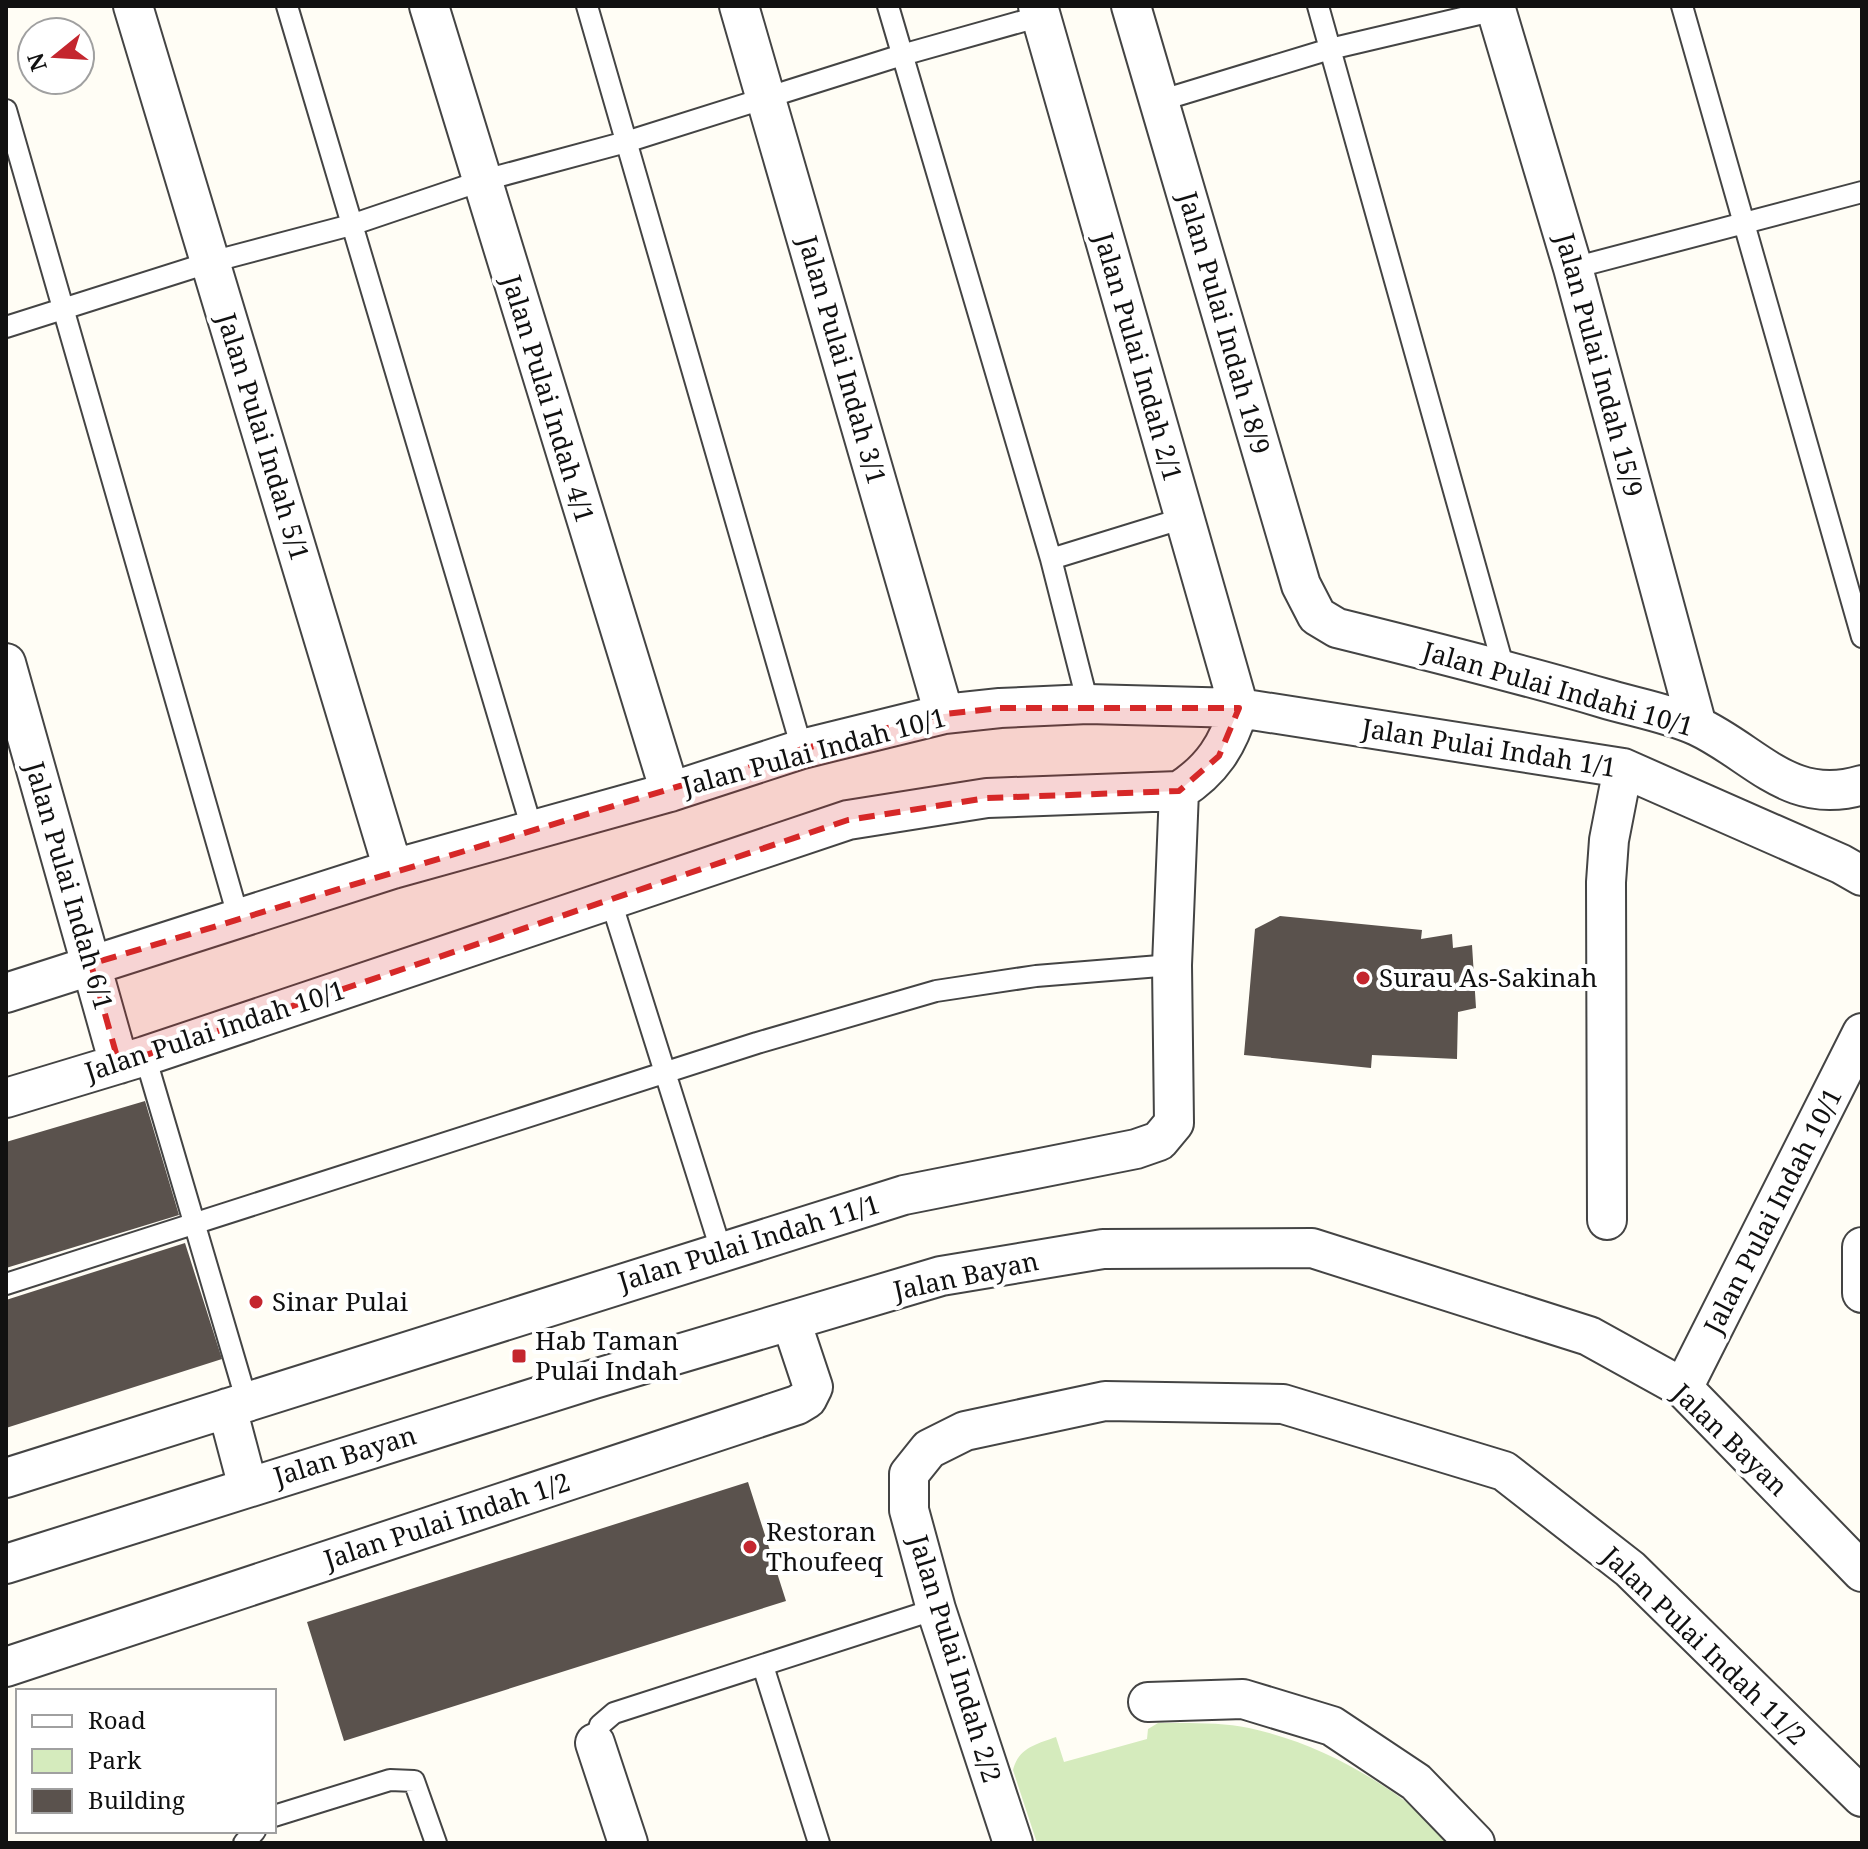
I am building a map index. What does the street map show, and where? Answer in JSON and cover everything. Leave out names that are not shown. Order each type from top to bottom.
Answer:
[{"type":"street","name":"Jalan Pulai Indah 5/1","points":[[133,6],[393,869]]},
{"type":"street","name":"Jalan Pulai Indah 4/1","points":[[429,6],[670,792]]},
{"type":"street","name":"Jalan Pulai Indah 3/1","points":[[739,6],[944,714]]},
{"type":"street","name":"Jalan Pulai Indah 18/9","points":[[1131,6],[1301,585],[1317,616],[1337,628]]},
{"type":"street","name":"Jalan Pulai Indah 15/9","points":[[1496,8],[1573,268],[1697,726]]},
{"type":"street","name":"Jalan Pulai Indah 2/1","points":[[1039,11],[1239,708]]},
{"type":"street","name":"Jalan Pulai Indahi 10/1","points":[[1337,628],[1504,669],[1697,726],[1759,768],[1813,791],[1843,791],[1862,785]]},
{"type":"street","name":"Jalan Pulai Indah 6/1","points":[[6,663],[91,964],[132,1060]]},
{"type":"street","name":"Jalan Pulai Indah 10/1","points":[[6,993],[238,916],[393,869],[670,792],[802,749],[944,714],[1088,704],[1239,708]]},
{"type":"street","name":"Jalan Pulai Indah 1/1","points":[[1239,708],[1623,768],[1862,876]]},
{"type":"street","points":[[1179,791],[1201,777],[1219,756],[1231,735],[1239,708]]},
{"type":"street","points":[[1607,1220],[1606,882],[1609,840],[1623,768]]},
{"type":"street","name":"Jalan Pulai Indah 10/1","points":[[6,1098],[132,1060],[848,820],[987,798],[1179,791]]},
{"type":"street","name":"Jalan Pulai Indah 11/1","points":[[6,1478],[721,1250],[904,1195],[1136,1149],[1159,1141],[1174,1123],[1172,965],[1179,791]]},
{"type":"street","name":"Jalan Pulai Indah 10/1","points":[[1683,1388],[1862,1033]]},
{"type":"street","points":[[1862,1247],[1862,1293]]},
{"type":"street","name":"Jalan Bayan","points":[[6,1564],[941,1276],[1103,1249],[1312,1248],[1589,1336],[1683,1388],[1862,1572]]},
{"type":"street","name":"Jalan Pulai Indah 1/2","points":[[6,1667],[797,1405],[807,1399],[813,1387],[791,1321]]},
{"type":"street","name":"Jalan Pulai Indah 11/2","points":[[909,1474],[929,1449],[965,1431],[1105,1401],[1283,1404],[1504,1471],[1630,1569],[1862,1797]]},
{"type":"street","points":[[237,1405],[248,1487]]},
{"type":"street","name":"Jalan Pulai Indah 2/2","points":[[909,1474],[909,1510],[936,1609],[1013,1843]]},
{"type":"street","points":[[1148,1702],[1243,1699],[1332,1726],[1416,1782],[1475,1843]]},
{"type":"street","points":[[595,1743],[628,1843]]},
{"type":"lane","points":[[287,6],[532,829]]},
{"type":"lane","points":[[587,6],[802,749]]},
{"type":"lane","points":[[888,6],[1051,559],[1088,704]]},
{"type":"lane","points":[[1318,6],[1504,669]]},
{"type":"lane","points":[[1682,6],[1862,637]]},
{"type":"lane","points":[[1159,101],[1330,49],[1496,8]]},
{"type":"lane","points":[[6,327],[211,262],[351,225],[481,181],[626,142],[1039,11]]},
{"type":"lane","points":[[6,110],[238,916]]},
{"type":"lane","points":[[1573,268],[1862,192]]},
{"type":"lane","points":[[1051,559],[1184,518]]},
{"type":"lane","points":[[610,898],[721,1250]]},
{"type":"lane","points":[[6,1284],[666,1075],[757,1043],[936,991],[1036,976],[1172,965]]},
{"type":"lane","points":[[132,1060],[195,1224],[237,1405]]},
{"type":"lane","points":[[595,1743],[600,1725],[614,1713],[936,1609]]},
{"type":"lane","points":[[763,1666],[819,1843]]},
{"type":"lane","points":[[276,1815],[390,1780],[414,1781],[436,1843]]},
{"type":"highlighted area","points":[[1000,708],[1239,708],[1219,756],[1179,791],[987,798],[848,820],[119,1064],[91,964],[802,749],[944,714]]},
{"type":"green space","points":[[1158,1723],[1238,1726],[1306,1746],[1386,1787],[1455,1843],[1037,1843],[1013,1770],[1024,1752],[1056,1737],[1064,1762],[1147,1739],[1148,1729]]},
{"type":"building","name":"Surau As-Sakinah","points":[[1280,916],[1422,930],[1421,939],[1452,934],[1453,948],[1472,945],[1476,1008],[1458,1012],[1457,1059],[1372,1055],[1371,1068],[1244,1055],[1255,929]]},
{"type":"building","points":[[145,1101],[179,1215],[6,1268],[6,1142]]},
{"type":"building","points":[[185,1243],[222,1359],[6,1428],[6,1300]]},
{"type":"building","points":[[748,1482],[786,1601],[344,1741],[307,1622]]},
{"type":"place","name":"Surau As-Sakinah","points":[[1363,978]]},
{"type":"place","name":"Sinar Pulai","points":[[256,1302]]},
{"type":"place","name":"Hab Taman Pulai Indah","points":[[519,1356]]},
{"type":"place","name":"Restoran Thoufeeq","points":[[750,1547]]}]
